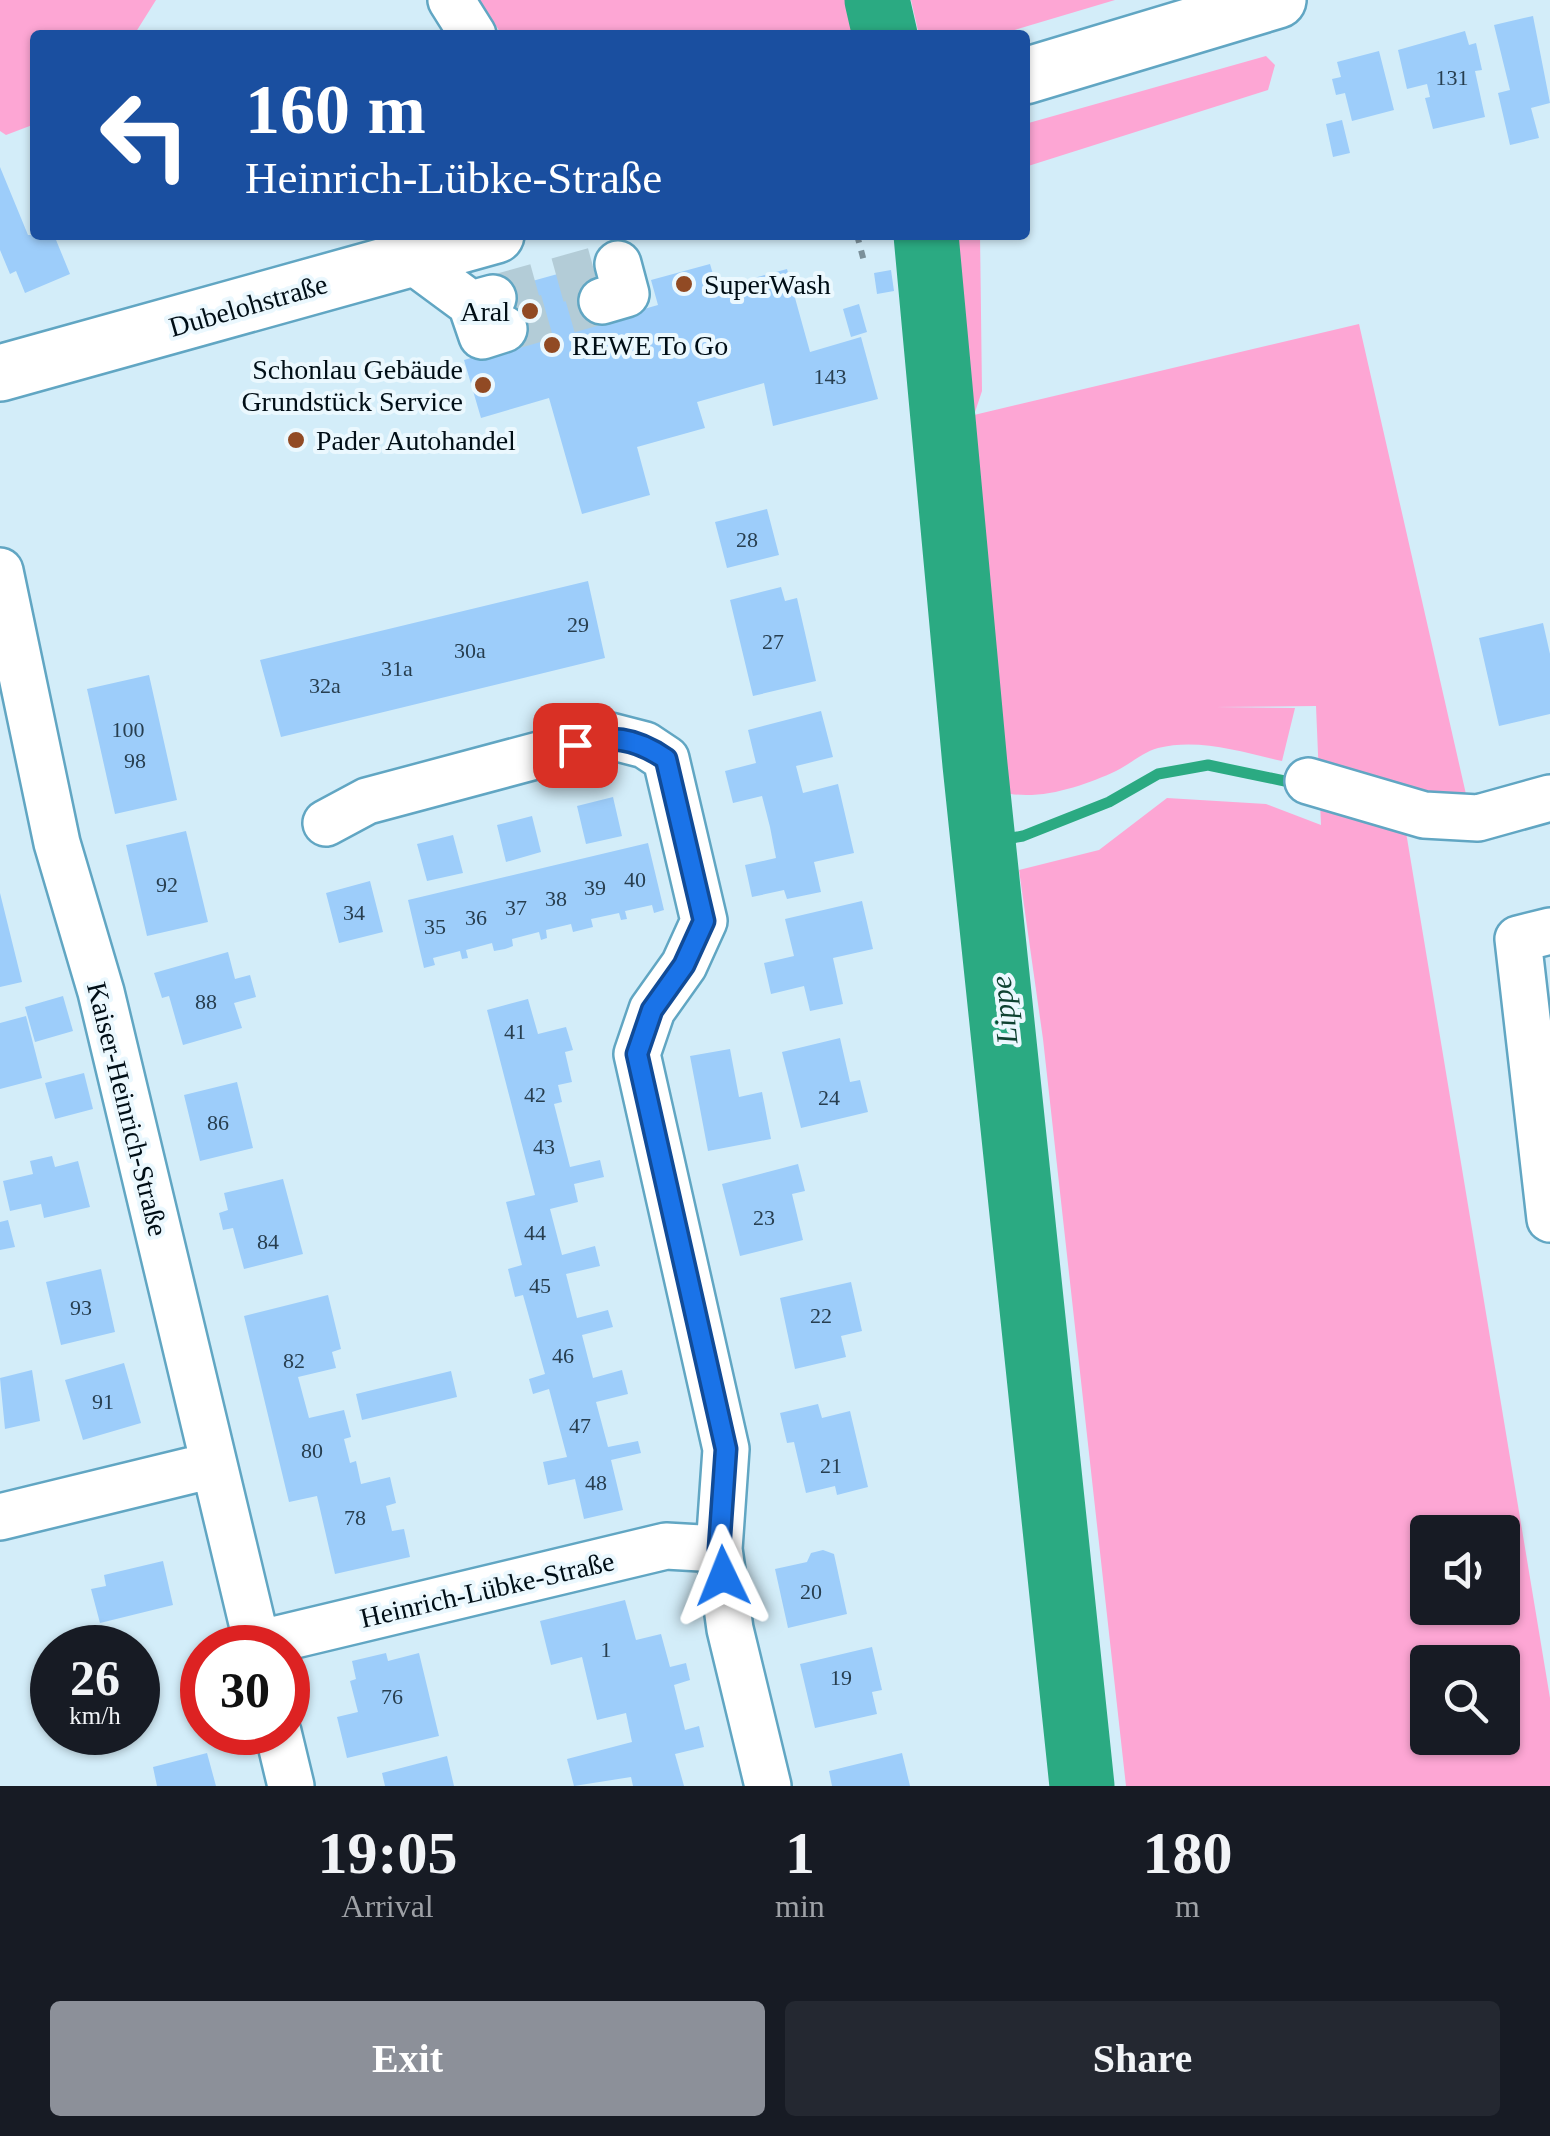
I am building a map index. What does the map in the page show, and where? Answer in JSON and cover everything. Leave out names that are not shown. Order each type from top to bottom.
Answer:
[{"type":"main road","points":[[1030,74],[1278,0]]},
{"type":"main road","name":"Dubelohstraße","points":[[0,373],[478,240]]},
{"type":"street","points":[[451,0],[470,30]]},
{"type":"street","points":[[410,259],[489,311]]},
{"type":"street","name":"Kaiser-Heinrich-Straße","points":[[0,571],[57,844],[101,992],[253,1625]]},
{"type":"street","points":[[326,822],[367,801],[610,736],[645,745],[666,759],[704,921],[684,965],[652,1010],[637,1054],[726,1449],[719,1549],[730,1629],[768,1786]]},
{"type":"street","points":[[1308,781],[1424,815],[1478,818],[1550,798]]},
{"type":"street","points":[[1550,931],[1518,939],[1550,1220]]},
{"type":"street","points":[[0,1516],[213,1465]]},
{"type":"street","name":"Heinrich-Lübke-Straße","points":[[310,1633],[666,1546],[719,1549]]},
{"type":"street","points":[[284,1755],[291,1786]]},
{"type":"path","points":[[858,240],[864,265]]},
{"type":"shaded area","points":[[0,0],[156,0],[137,30],[30,30],[30,126],[6,135],[0,131]]},
{"type":"shaded area","points":[[479,0],[846,0],[854,30],[499,30]]},
{"type":"shaded area","points":[[911,0],[1115,0],[1015,30],[918,30]]},
{"type":"shaded area","points":[[1266,56],[1275,65],[1268,90],[1030,165],[1030,123]]},
{"type":"shaded area","points":[[949,240],[980,240],[982,391],[974,415],[1359,324],[1468,803],[1404,820],[1520,1515],[1410,1515],[1410,1625],[1520,1625],[1520,1518],[1550,1698],[1550,1786],[1126,1786],[1043,1039],[1019,870],[1099,850],[1167,798],[1266,804],[1321,825],[1316,706],[1215,707],[1295,708],[1282,761],[1220,747],[1173,745],[1152,750],[1116,771],[1075,787],[1030,795],[1002,792]]},
{"type":"building","points":[[1533,16],[1550,103],[1531,108],[1539,138],[1510,145],[1498,93],[1510,90],[1494,25]]},
{"type":"building","points":[[1465,31],[1469,45],[1476,43],[1482,70],[1475,71],[1485,117],[1433,129],[1425,98],[1430,97],[1427,84],[1407,89],[1398,50]]},
{"type":"building","points":[[1379,51],[1394,110],[1352,121],[1345,93],[1336,95],[1332,79],[1341,77],[1337,62]]},
{"type":"building","points":[[1342,120],[1350,153],[1333,157],[1326,124]]},
{"type":"building","points":[[0,167],[30,240],[56,240],[70,274],[25,293],[16,271],[10,274],[0,250]]},
{"type":"building","points":[[710,264],[717,288],[787,269],[810,352],[861,337],[878,399],[773,426],[764,383],[697,402],[705,428],[637,447],[650,495],[582,514],[549,398],[481,418],[464,360],[512,346],[496,291],[590,265],[605,320],[658,305],[651,280]]},
{"type":"building","points":[[891,270],[894,291],[877,294],[874,273]]},
{"type":"building","points":[[859,304],[867,332],[851,337],[843,309]]},
{"type":"building","points":[[767,509],[779,555],[727,568],[715,522]]},
{"type":"building","points":[[588,581],[605,658],[281,737],[260,660]]},
{"type":"building","points":[[781,587],[785,601],[797,598],[816,681],[753,696],[730,600]]},
{"type":"building","points":[[1543,623],[1550,654],[1550,714],[1499,726],[1479,638]]},
{"type":"building","points":[[149,675],[177,800],[115,814],[87,689]]},
{"type":"building","points":[[821,711],[833,757],[796,766],[803,793],[838,784],[854,853],[814,862],[821,892],[787,899],[784,890],[752,897],[745,865],[776,858],[770,827],[762,796],[733,803],[725,771],[756,763],[748,730]]},
{"type":"building","points":[[613,797],[622,836],[586,844],[577,806]]},
{"type":"building","points":[[532,816],[541,852],[506,862],[497,825]]},
{"type":"building","points":[[186,831],[208,922],[147,936],[126,845]]},
{"type":"building","points":[[453,835],[463,873],[427,881],[417,844]]},
{"type":"building","points":[[648,843],[664,910],[654,913],[652,905],[625,911],[627,919],[621,920],[619,913],[591,919],[593,927],[573,932],[571,924],[546,930],[547,938],[541,940],[539,932],[512,939],[513,946],[494,951],[492,943],[466,950],[468,958],[462,959],[460,951],[433,958],[435,965],[424,968],[408,900]]},
{"type":"building","points":[[370,881],[383,932],[339,943],[326,893]]},
{"type":"building","points":[[0,893],[22,982],[0,987]]},
{"type":"building","points":[[862,901],[873,949],[833,958],[843,1004],[810,1011],[804,986],[771,994],[764,963],[794,956],[785,919]]},
{"type":"building","points":[[228,952],[235,979],[250,975],[256,997],[234,1003],[242,1028],[183,1045],[169,996],[162,998],[154,973]]},
{"type":"building","points":[[63,996],[73,1031],[35,1042],[25,1007]]},
{"type":"building","points":[[528,999],[538,1034],[566,1027],[573,1050],[565,1052],[572,1082],[558,1085],[562,1102],[554,1104],[570,1167],[600,1160],[604,1177],[574,1184],[578,1202],[550,1209],[562,1255],[595,1246],[600,1266],[566,1274],[577,1318],[608,1310],[613,1327],[582,1335],[593,1378],[622,1370],[628,1394],[596,1402],[608,1447],[638,1441],[641,1453],[611,1460],[623,1510],[584,1519],[575,1479],[548,1485],[543,1462],[567,1457],[549,1389],[533,1394],[529,1379],[545,1374],[523,1295],[515,1297],[508,1269],[522,1265],[506,1202],[535,1195],[487,1010]]},
{"type":"building","points":[[26,1016],[42,1078],[0,1089],[0,1023]]},
{"type":"building","points":[[840,1038],[850,1082],[860,1080],[868,1112],[801,1128],[782,1052]]},
{"type":"building","points":[[730,1049],[739,1097],[762,1092],[771,1139],[708,1151],[690,1056]]},
{"type":"building","points":[[84,1073],[93,1109],[55,1119],[45,1083]]},
{"type":"building","points":[[237,1082],[253,1148],[200,1161],[184,1095]]},
{"type":"building","points":[[52,1156],[55,1167],[78,1161],[90,1207],[44,1218],[41,1204],[10,1211],[3,1181],[33,1174],[30,1161]]},
{"type":"building","points":[[798,1164],[805,1191],[792,1194],[803,1240],[740,1256],[722,1184]]},
{"type":"building","points":[[283,1179],[303,1254],[244,1269],[233,1228],[223,1230],[219,1213],[228,1210],[224,1193]]},
{"type":"building","points":[[8,1220],[15,1247],[0,1250],[0,1222]]},
{"type":"building","points":[[101,1269],[115,1332],[61,1345],[46,1282]]},
{"type":"building","points":[[851,1282],[862,1331],[841,1336],[846,1357],[795,1369],[780,1298]]},
{"type":"building","points":[[328,1295],[341,1349],[332,1352],[336,1368],[298,1377],[309,1418],[344,1410],[351,1437],[344,1439],[350,1463],[356,1461],[361,1484],[390,1477],[396,1503],[386,1506],[392,1531],[404,1529],[410,1557],[335,1574],[317,1496],[289,1502],[244,1316]]},
{"type":"building","points":[[124,1363],[141,1423],[83,1440],[65,1380]]},
{"type":"building","points":[[32,1370],[40,1421],[5,1429],[0,1378]]},
{"type":"building","points":[[451,1371],[457,1397],[362,1420],[356,1394]]},
{"type":"building","points":[[818,1404],[822,1418],[850,1411],[868,1487],[837,1495],[835,1486],[806,1493],[794,1442],[787,1443],[780,1413]]},
{"type":"building","points":[[823,1550],[834,1554],[847,1614],[788,1628],[775,1569],[807,1562],[811,1553]]},
{"type":"building","points":[[163,1561],[173,1605],[100,1623],[91,1589],[106,1586],[104,1575]]},
{"type":"building","points":[[625,1600],[636,1640],[661,1634],[670,1667],[686,1663],[690,1680],[674,1685],[685,1730],[699,1726],[704,1747],[675,1754],[684,1786],[633,1786],[631,1777],[574,1786],[567,1759],[632,1742],[626,1713],[597,1720],[582,1657],[551,1665],[540,1621]]},
{"type":"building","points":[[872,1647],[882,1690],[872,1692],[877,1714],[815,1728],[800,1664]]},
{"type":"building","points":[[386,1653],[388,1661],[419,1653],[439,1736],[347,1758],[337,1717],[358,1712],[350,1681],[356,1679],[352,1661]]},
{"type":"building","points":[[902,1753],[910,1786],[832,1786],[829,1771]]},
{"type":"building","points":[[208,1755],[216,1786],[157,1786],[153,1767]]},
{"type":"building","points":[[447,1756],[454,1786],[385,1786],[382,1773]]},
{"type":"waterway","name":"Lippe","points":[[877,0],[884,30]]},
{"type":"waterway","name":"Lippe","points":[[926,240],[975,765],[1082,1786]]},
{"type":"waterway","points":[[983,843],[1023,836],[1109,802],[1158,774],[1208,765],[1294,783]]},
{"type":"tunnel","points":[[493,298],[594,270]]},
{"type":"tunnel","points":[[504,329],[602,301]]},
{"type":"place","name":"SuperWash","points":[[684,284]]},
{"type":"place","name":"Aral","points":[[530,311]]},
{"type":"place","name":"REWE To Go","points":[[552,345]]},
{"type":"place","name":"Schonlau Gebäude Grundstück Service","points":[[483,385]]},
{"type":"place","name":"Pader Autohandel","points":[[296,440]]},
{"type":"route","points":[[575,745],[610,736],[645,745],[666,759],[704,921],[684,965],[652,1010],[637,1054],[726,1449],[719,1549],[723,1576]]}]
